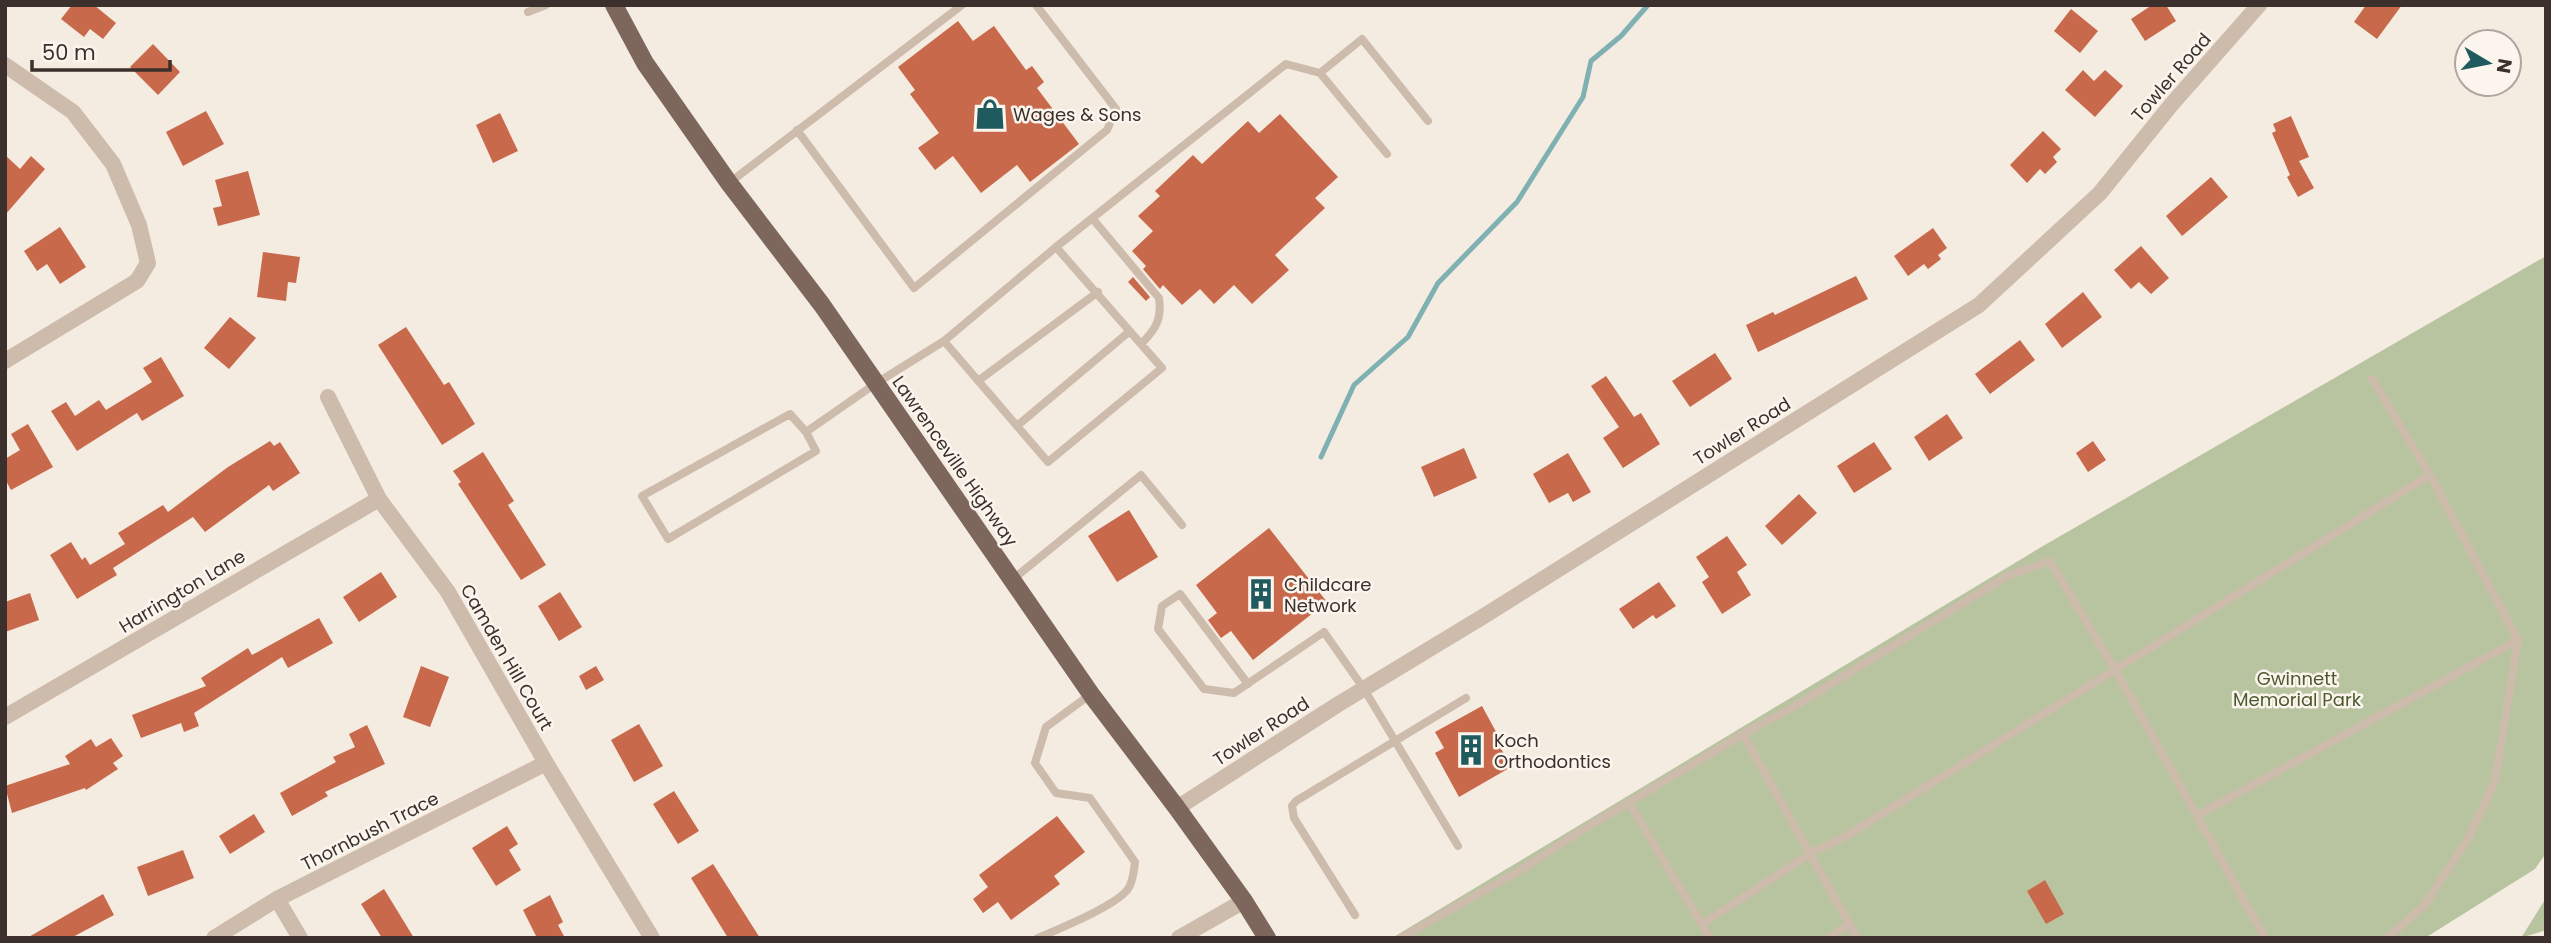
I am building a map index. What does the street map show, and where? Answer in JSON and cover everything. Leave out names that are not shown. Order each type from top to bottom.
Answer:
[{"type":"main road","name":"Lawrenceville Highway","points":[[614,5],[645,63],[729,183],[822,306],[1091,694],[1178,808],[1268,938]]},
{"type":"street","name":"Towler Road","points":[[1178,808],[1979,305],[2100,192],[2171,105],[2259,5]]},
{"type":"street","points":[[5,65],[73,112],[113,164],[139,225],[148,263],[137,281],[5,361]]},
{"type":"street","name":"Camden Hill Court","points":[[328,397],[379,499],[448,592],[546,763],[652,938]]},
{"type":"street","name":"Harrington Lane","points":[[5,717],[379,499]]},
{"type":"street","name":"Thornbush Trace","points":[[214,938],[277,899],[546,763]]},
{"type":"street","points":[[277,899],[300,938]]},
{"type":"street","points":[[1179,938],[1244,901]]},
{"type":"lane","points":[[528,12],[546,5]]},
{"type":"lane","points":[[729,183],[962,5]]},
{"type":"lane","points":[[797,130],[914,288],[1107,130],[1116,109],[1036,5]]},
{"type":"lane","points":[[1320,73],[1362,39],[1428,121]]},
{"type":"lane","points":[[806,432],[944,341],[1056,247],[1286,64],[1320,73],[1387,154]]},
{"type":"lane","points":[[1092,218],[1159,298],[1159,323],[1141,344]]},
{"type":"lane","points":[[944,341],[1048,462],[1162,368],[1056,247]]},
{"type":"lane","points":[[978,382],[1098,292]]},
{"type":"lane","points":[[1017,426],[1130,331]]},
{"type":"lane","points":[[2372,379],[2430,475],[2518,640],[2495,781],[2468,839],[2424,906],[2387,938]]},
{"type":"lane","points":[[790,414],[806,432],[816,451],[667,539],[642,496],[790,414]]},
{"type":"lane","points":[[1012,580],[1141,475],[1182,525]]},
{"type":"lane","points":[[1702,924],[1811,853],[1843,838],[2430,475]]},
{"type":"lane","points":[[1401,938],[1790,709],[2007,576],[2050,561],[2116,671],[2265,938]]},
{"type":"lane","points":[[1248,684],[1180,594],[1162,606],[1158,629],[1204,689],[1234,693],[1248,684],[1324,632],[1364,689],[1458,846]]},
{"type":"lane","points":[[2197,815],[2518,640]]},
{"type":"lane","points":[[1038,938],[1083,919],[1127,891],[1134,875],[1135,862],[1090,799],[1056,793],[1035,763],[1046,727],[1091,694]]},
{"type":"lane","points":[[1355,915],[1294,818],[1292,806],[1296,801],[1466,698]]},
{"type":"lane","points":[[1744,734],[1857,938]]},
{"type":"lane","points":[[1629,803],[1710,938]]},
{"type":"lane","points":[[1828,938],[1849,924]]},
{"type":"green space","name":"Gwinnett Memorial Park","points":[[2546,256],[2546,853],[2535,869],[2425,938],[1392,938],[2043,546]]},
{"type":"green space","points":[[2546,898],[2546,930],[2521,938]]},
{"type":"building","points":[[72,5],[94,5],[116,23],[103,39],[90,29],[84,37],[61,19]]},
{"type":"building","points":[[2152,5],[2166,5],[2176,21],[2145,41],[2131,19]]},
{"type":"building","points":[[2366,5],[2402,5],[2377,39],[2354,22]]},
{"type":"building","points":[[2071,9],[2098,31],[2080,53],[2054,31]]},
{"type":"building","name":"Wages & Sons","points":[[958,21],[973,41],[994,26],[1026,70],[1032,66],[1044,82],[1037,88],[1079,144],[1030,182],[1017,165],[981,193],[953,156],[935,170],[918,148],[939,133],[910,94],[915,90],[898,67]]},
{"type":"building","points":[[153,44],[180,72],[158,95],[130,67]]},
{"type":"building","points":[[2083,70],[2094,81],[2105,70],[2123,86],[2095,117],[2065,90]]},
{"type":"building","points":[[206,111],[224,144],[183,166],[166,132]]},
{"type":"building","points":[[500,113],[518,151],[493,163],[476,125]]},
{"type":"building","points":[[1280,114],[1338,177],[1315,198],[1325,208],[1275,255],[1289,270],[1252,304],[1234,285],[1214,304],[1200,289],[1182,305],[1163,285],[1160,289],[1143,269],[1146,266],[1132,251],[1153,231],[1138,216],[1160,196],[1155,191],[1193,155],[1202,164],[1248,121],[1259,133]]},
{"type":"building","points":[[2291,116],[2309,157],[2299,161],[2314,188],[2298,197],[2287,177],[2290,175],[2272,133],[2276,131],[2273,124]]},
{"type":"building","points":[[2043,131],[2061,149],[2053,157],[2057,162],[2045,174],[2040,169],[2027,183],[2010,165]]},
{"type":"building","points":[[5,155],[20,169],[31,156],[45,169],[5,215]]},
{"type":"building","points":[[248,171],[260,215],[218,226],[213,208],[222,206],[215,180]]},
{"type":"building","points":[[2211,177],[2228,197],[2182,236],[2166,216]]},
{"type":"building","points":[[60,227],[86,267],[60,284],[47,264],[37,271],[24,251]]},
{"type":"building","points":[[1933,228],[1947,248],[1938,255],[1941,259],[1928,269],[1924,264],[1908,276],[1894,256]]},
{"type":"building","points":[[2141,246],[2169,278],[2151,294],[2139,282],[2131,289],[2114,270]]},
{"type":"building","points":[[263,252],[300,257],[296,283],[288,282],[286,301],[257,297]]},
{"type":"building","points":[[1856,276],[1868,299],[1758,352],[1746,325],[1773,312],[1775,315]]},
{"type":"building","points":[[1133,277],[1150,297],[1146,301],[1128,282]]},
{"type":"building","points":[[2083,292],[2102,317],[2062,348],[2045,324]]},
{"type":"building","points":[[230,317],[256,338],[229,369],[204,348]]},
{"type":"building","points":[[406,327],[444,385],[449,382],[475,424],[442,445],[378,345]]},
{"type":"building","points":[[2020,340],[2035,360],[1990,394],[1975,374]]},
{"type":"building","points":[[1715,353],[1732,379],[1690,407],[1672,381]]},
{"type":"building","points":[[161,357],[184,396],[142,421],[137,413],[77,451],[51,411],[66,402],[75,416],[99,400],[106,410],[152,382],[143,368]]},
{"type":"building","points":[[1606,376],[1634,417],[1641,413],[1660,444],[1623,468],[1603,438],[1619,427],[1591,386]]},
{"type":"building","points":[[1947,414],[1963,438],[1929,461],[1914,437]]},
{"type":"building","points":[[28,424],[53,467],[11,490],[5,479],[5,459],[20,450],[11,434]]},
{"type":"building","points":[[270,441],[274,446],[280,442],[300,473],[273,491],[269,485],[205,532],[193,517],[113,568],[117,575],[77,599],[50,555],[71,542],[82,560],[85,557],[90,565],[125,544],[118,533],[163,505],[168,512],[228,467]]},
{"type":"building","points":[[2093,441],[2106,460],[2088,472],[2076,453]]},
{"type":"building","points":[[1874,442],[1892,469],[1854,493],[1837,466]]},
{"type":"building","points":[[1464,448],[1477,478],[1434,497],[1421,467]]},
{"type":"building","points":[[483,452],[514,501],[508,505],[546,565],[521,580],[458,484],[461,482],[453,471]]},
{"type":"building","points":[[1568,453],[1591,492],[1573,502],[1568,493],[1549,503],[1533,474]]},
{"type":"building","points":[[1799,494],[1817,513],[1782,545],[1765,526]]},
{"type":"building","points":[[1129,510],[1158,557],[1117,582],[1088,536]]},
{"type":"building","name":"Childcare Network","points":[[1269,528],[1327,602],[1253,660],[1231,631],[1221,638],[1208,620],[1217,613],[1196,585]]},
{"type":"building","points":[[1727,536],[1747,565],[1737,572],[1751,595],[1722,614],[1702,582],[1709,577],[1696,557]]},
{"type":"building","points":[[381,572],[397,597],[359,622],[343,597]]},
{"type":"building","points":[[1659,582],[1676,606],[1656,619],[1653,615],[1633,629],[1619,609]]},
{"type":"building","points":[[560,592],[582,627],[559,641],[538,606]]},
{"type":"building","points":[[30,593],[39,620],[5,632],[5,602]]},
{"type":"building","points":[[319,618],[333,643],[288,668],[282,657],[194,713],[199,726],[184,732],[181,723],[141,738],[132,715],[206,686],[201,678],[248,648],[252,655]]},
{"type":"building","points":[[421,666],[449,677],[430,727],[403,717]]},
{"type":"building","points":[[596,666],[604,680],[586,690],[579,676]]},
{"type":"building","name":"Koch Orthodontics","points":[[1482,706],[1501,741],[1498,743],[1511,767],[1459,797],[1435,753],[1444,748],[1435,732]]},
{"type":"building","points":[[639,724],[663,766],[634,782],[611,740]]},
{"type":"building","points":[[367,725],[385,764],[325,792],[328,796],[292,816],[280,793],[336,762],[333,757],[355,747],[349,734]]},
{"type":"building","points":[[111,738],[123,756],[113,763],[118,769],[86,790],[85,788],[12,813],[5,786],[70,764],[65,756],[91,739],[96,747]]},
{"type":"building","points":[[674,791],[699,831],[678,844],[653,804]]},
{"type":"building","points":[[254,814],[265,832],[230,854],[219,836]]},
{"type":"building","points":[[1057,816],[1085,852],[1054,876],[1060,884],[1011,920],[998,902],[983,913],[973,899],[988,887],[979,875]]},
{"type":"building","points":[[507,826],[518,844],[509,850],[521,870],[496,886],[472,848]]},
{"type":"building","points":[[183,850],[194,878],[148,896],[137,867]]},
{"type":"building","points":[[713,864],[760,938],[728,938],[691,878]]},
{"type":"building","points":[[2045,880],[2064,914],[2046,924],[2027,891]]},
{"type":"building","points":[[384,889],[414,938],[382,938],[361,904]]},
{"type":"building","points":[[103,894],[114,915],[71,938],[27,938]]},
{"type":"building","points":[[550,895],[563,922],[558,925],[565,938],[537,938],[523,910]]},
{"type":"waterway","points":[[1321,457],[1354,385],[1408,337],[1438,283],[1517,202],[1583,97],[1591,61],[1621,36],[1648,5]]},
{"type":"place","name":"Wages & Sons","points":[[990,114]]},
{"type":"place","name":"Childcare Network","points":[[1261,594]]},
{"type":"place","name":"Koch Orthodontics","points":[[1471,750]]}]
